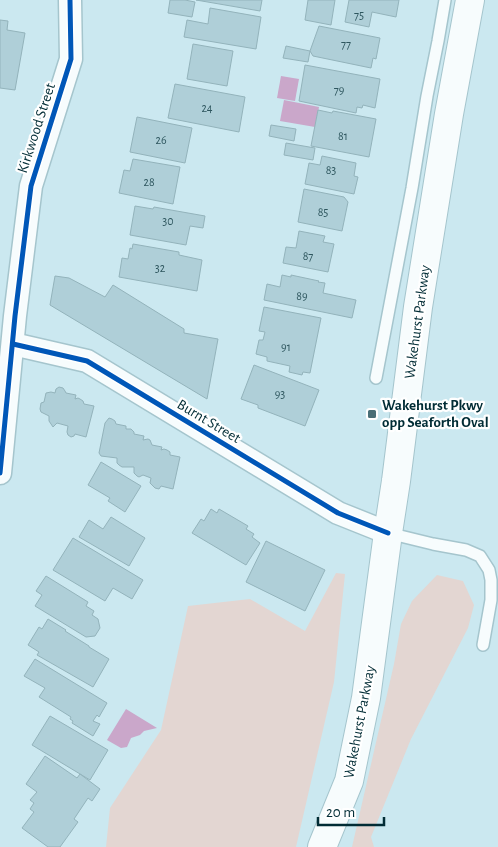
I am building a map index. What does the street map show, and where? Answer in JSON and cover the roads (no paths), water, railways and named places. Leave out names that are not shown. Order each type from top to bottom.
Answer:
[{"type":"main road","name":"Wakehurst Parkway","points":[[322,847],[349,781],[367,691],[396,481],[450,43],[470,0]]},
{"type":"street","name":"Kirkwood Street","points":[[0,473],[31,186],[71,59],[70,0]]},
{"type":"street","name":"Burnt Street","points":[[13,344],[87,361],[338,513],[388,533]]},
{"type":"lane","points":[[376,378],[412,188],[427,96],[450,43],[445,0]]},
{"type":"lane","points":[[388,533],[466,550],[480,556],[489,570],[494,603],[483,645]]},
{"type":"place","name":"Wakehurst Pkwy opp Seaforth Oval","points":[[372,414]]}]
